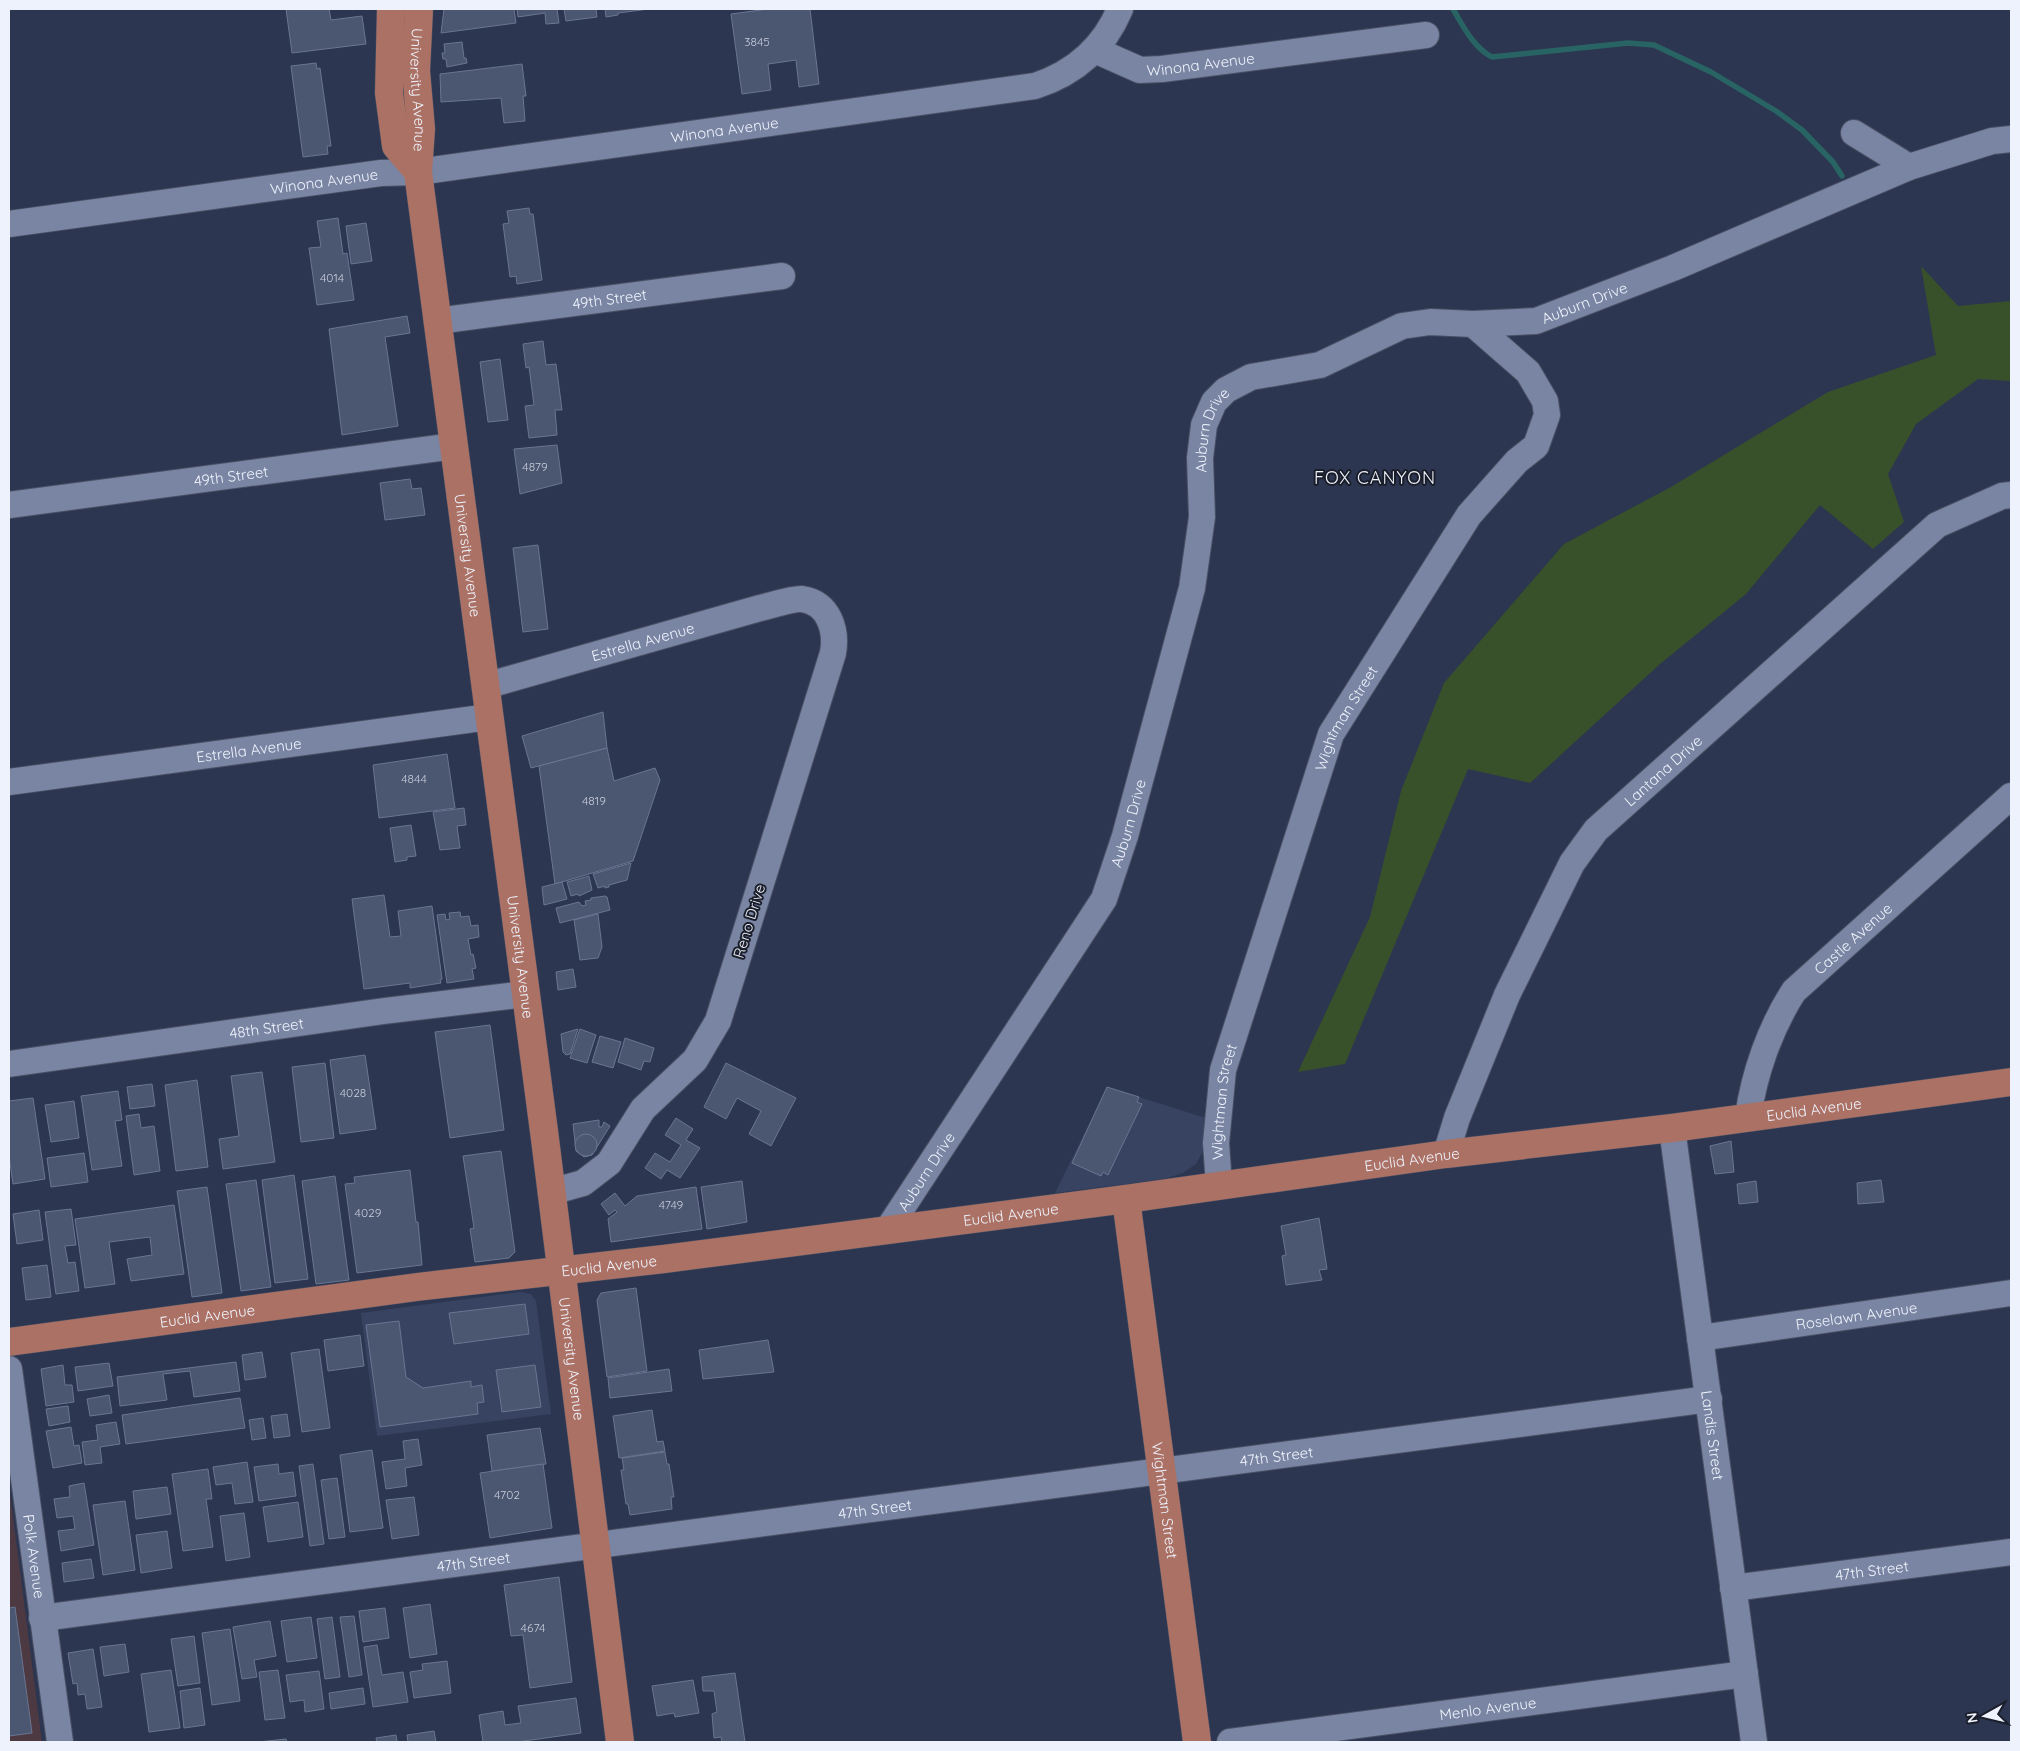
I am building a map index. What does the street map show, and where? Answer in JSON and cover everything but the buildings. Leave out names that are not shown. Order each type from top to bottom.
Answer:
[{"type":"main road","name":"University Avenue","points":[[419,9],[416,71],[421,129],[418,172],[551,1192],[620,1742]]},
{"type":"main road","name":"University Avenue","points":[[390,10],[389,93],[396,146],[418,172]]},
{"type":"main road","points":[[390,10],[401,17],[404,25],[403,50],[408,61],[416,71]]},
{"type":"main road","name":"Euclid Avenue","points":[[9,1342],[418,1287],[561,1271],[1126,1199],[1446,1154],[1672,1128],[2011,1082]]},
{"type":"main road","name":"Wightman Street","points":[[1126,1199],[1197,1742]]},
{"type":"street","points":[[1095,50],[1113,25],[1120,9]]},
{"type":"street","name":"Winona Avenue","points":[[9,224],[381,173],[418,172],[1020,89],[1050,82],[1064,75],[1095,50],[1140,70],[1162,69],[1426,35]]},
{"type":"street","points":[[1854,133],[1909,167]]},
{"type":"street","name":"Auburn Drive","points":[[888,1229],[1104,899],[1125,836],[1192,588],[1202,517],[1200,458],[1204,425],[1214,402],[1226,390],[1251,377],[1320,365],[1402,326],[1430,322],[1473,324],[1536,321],[1673,268],[1909,167],[1992,141],[2011,139]]},
{"type":"street","name":"49th Street","points":[[438,321],[782,276]]},
{"type":"street","name":"Wightman Street","points":[[1219,1185],[1216,1143],[1223,1070],[1330,734],[1469,515],[1517,461],[1536,446],[1547,415],[1545,401],[1528,372],[1473,324]]},
{"type":"street","name":"49th Street","points":[[9,505],[454,446]]},
{"type":"street","name":"Lantana Drive","points":[[1446,1154],[1457,1118],[1507,995],[1572,863],[1596,830],[1937,525],[2002,496],[2011,495]]},
{"type":"street","name":"Estrella Avenue","points":[[485,686],[760,608],[801,599]]},
{"type":"street","name":"Reno Drive","points":[[551,1192],[583,1183],[609,1163],[643,1109],[695,1060],[718,1021],[834,653],[834,635],[828,616],[822,608],[801,599]]},
{"type":"street","name":"Estrella Avenue","points":[[9,782],[489,717]]},
{"type":"street","name":"Castle Avenue","points":[[1748,1117],[1752,1088],[1781,1010],[1794,991],[2011,796]]},
{"type":"street","name":"48th Street","points":[[9,1064],[384,1011],[525,994]]},
{"type":"street","name":"Landis Street","points":[[1672,1128],[1754,1742]]},
{"type":"street","name":"Roselawn Avenue","points":[[1700,1338],[2011,1293]]},
{"type":"street","name":"Polk Avenue","points":[[9,1369],[60,1742]]},
{"type":"street","name":"47th Street","points":[[42,1618],[1709,1399]]},
{"type":"street","name":"47th Street","points":[[1733,1588],[2011,1552]]},
{"type":"street","name":"Menlo Avenue","points":[[1230,1742],[1745,1674]]},
{"type":"shaded area","points":[[1107,1087],[1206,1118],[1202,1153],[1196,1164],[1183,1173],[1164,1179],[1055,1193]]},
{"type":"shaded area","points":[[520,1292],[531,1294],[536,1301],[551,1414],[377,1436],[361,1313]]},
{"type":"shaded area","points":[[9,1486],[42,1742],[9,1742]]},
{"type":"green space","points":[[1921,266],[1958,306],[2011,301],[2011,381],[1978,379],[1916,424],[1888,474],[1904,522],[1873,549],[1820,505],[1746,594],[1660,664],[1530,783],[1468,769],[1345,1064],[1298,1072],[1370,917],[1401,791],[1444,683],[1564,544],[1671,487],[1828,392],[1936,355]]},
{"type":"waterway","points":[[1453,9],[1474,42],[1492,57],[1628,43],[1654,45],[1711,72],[1776,111],[1802,130],[1833,162],[1842,176]]},
{"type":"district","name":"FOX CANYON","points":[[1375,477]]}]
